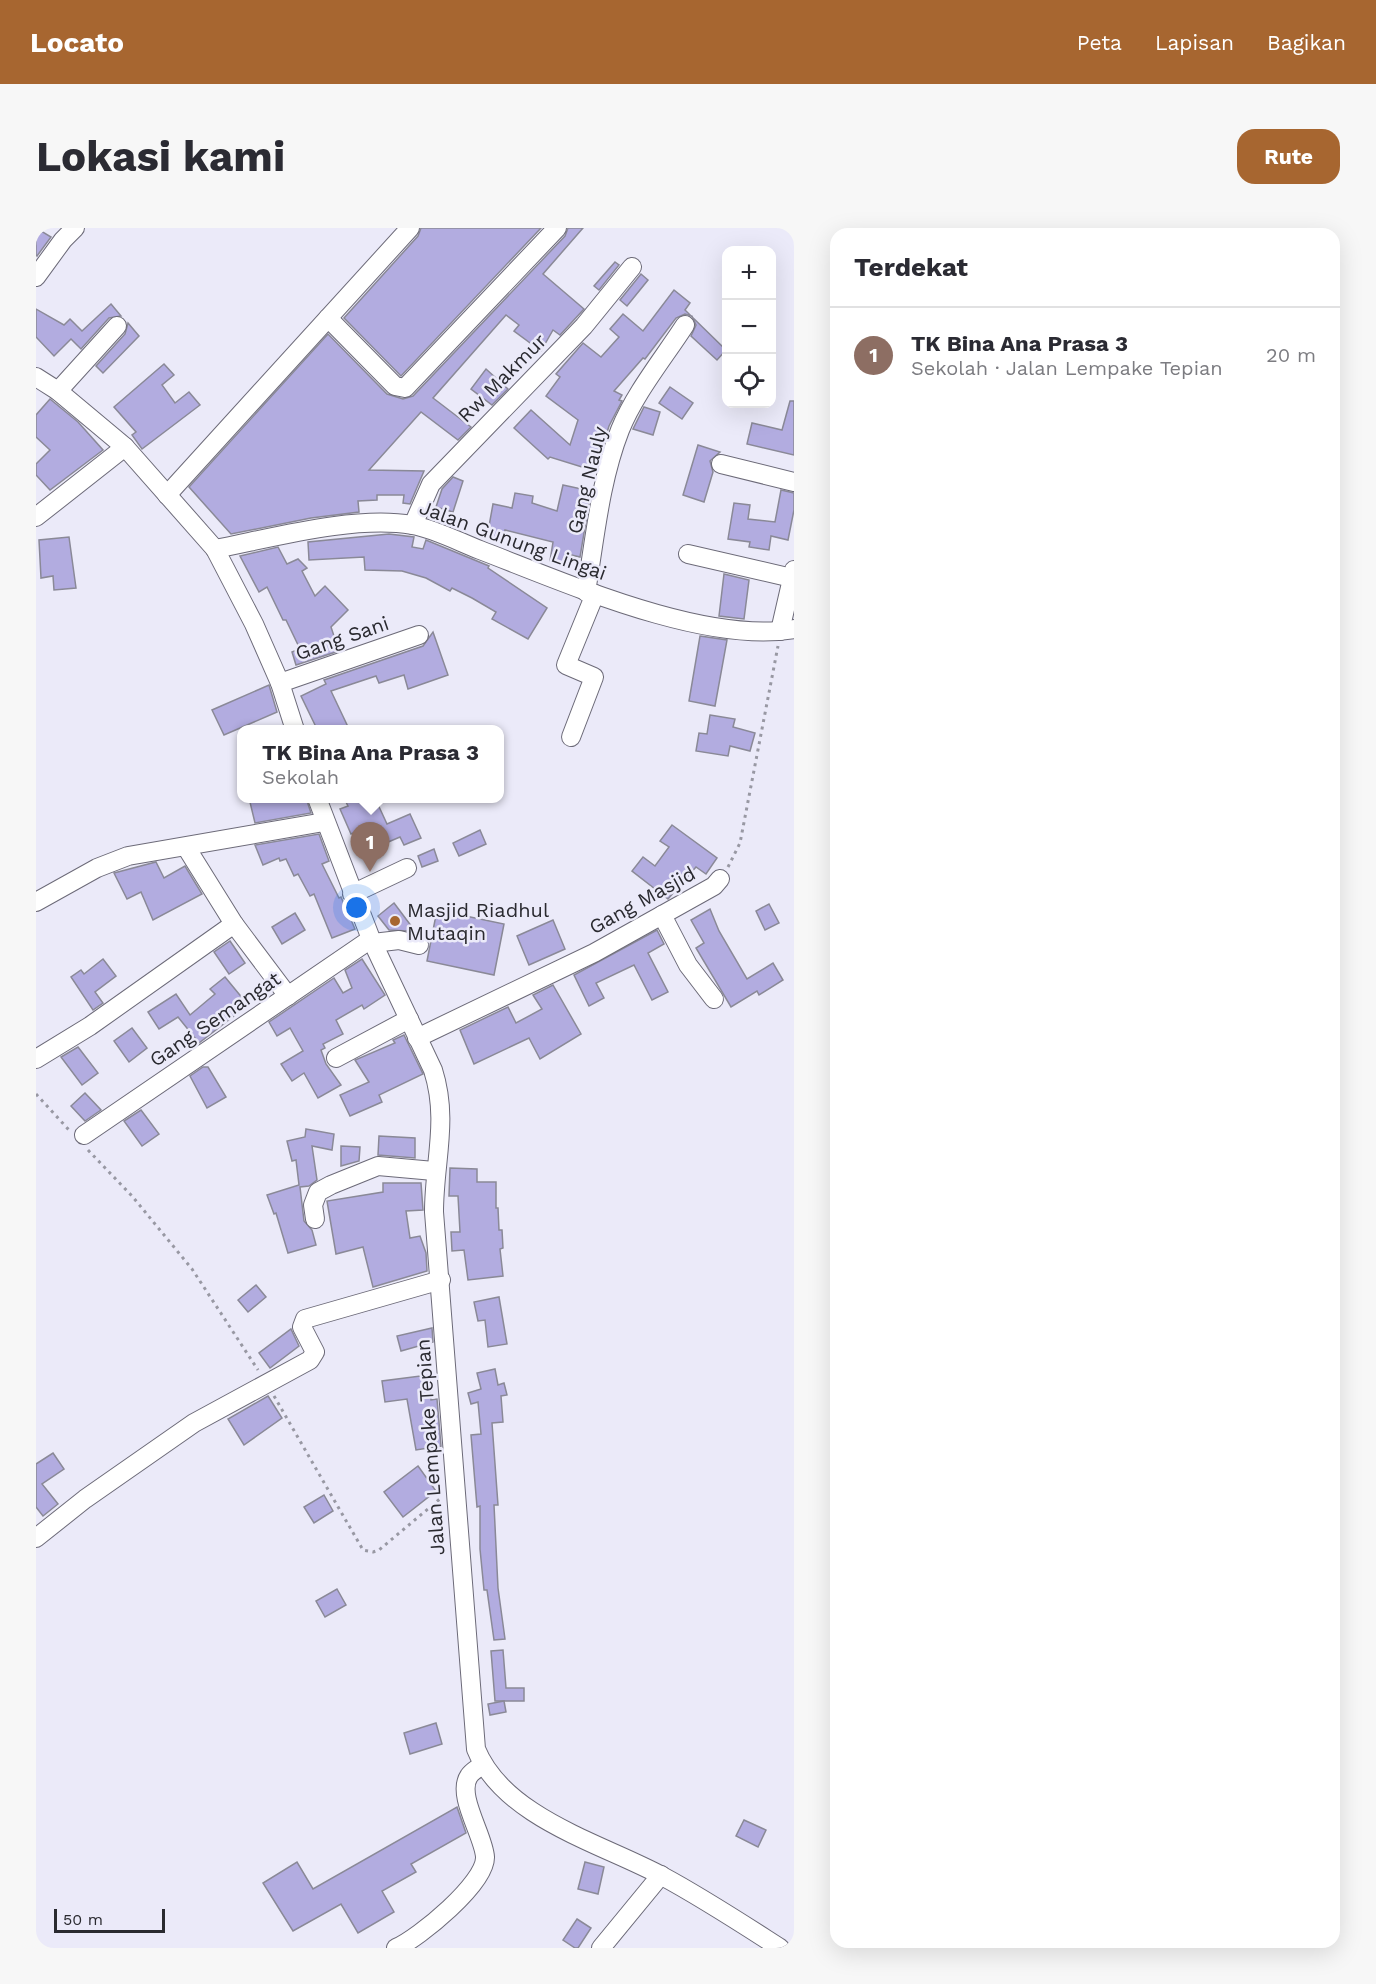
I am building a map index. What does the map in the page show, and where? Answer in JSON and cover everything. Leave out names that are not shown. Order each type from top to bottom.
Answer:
[{"type":"street","points":[[36,277],[50,256],[75,228]]},
{"type":"street","points":[[167,495],[410,228]]},
{"type":"street","points":[[328,318],[395,386],[405,388],[557,228]]},
{"type":"street","name":"Rw Makmur","points":[[412,525],[431,484],[584,326],[633,267]]},
{"type":"street","name":"Gang Nauly","points":[[571,737],[594,677],[566,665],[590,593],[600,504],[621,430],[633,406],[685,325]]},
{"type":"street","points":[[58,391],[117,326]]},
{"type":"street","points":[[36,377],[58,391],[125,447],[215,549],[254,624],[280,683],[294,725]]},
{"type":"street","points":[[36,517],[125,447]]},
{"type":"street","points":[[721,464],[794,482]]},
{"type":"street","name":"Jalan Gunung Lingai","points":[[215,549],[350,525],[412,525],[590,593],[705,625],[748,631],[787,630]]},
{"type":"street","points":[[688,554],[793,574],[787,630]]},
{"type":"street","name":"Gang Sani","points":[[280,683],[419,635]]},
{"type":"street","name":"Jalan Lempake Tepian","points":[[318,803],[372,941],[433,1070],[441,1100],[440,1145],[434,1171],[434,1212],[476,1749],[483,1764],[506,1789],[556,1826],[661,1875],[780,1948]]},
{"type":"street","points":[[36,902],[110,862],[128,856],[186,847],[261,831],[324,822]]},
{"type":"street","points":[[186,847],[234,924],[288,996]]},
{"type":"street","points":[[352,894],[407,868]]},
{"type":"street","name":"Gang Masjid","points":[[417,1038],[549,976],[714,886],[720,879]]},
{"type":"street","points":[[662,915],[688,965],[714,999]]},
{"type":"street","points":[[36,1059],[90,1026],[234,924]]},
{"type":"street","points":[[372,941],[399,940],[419,945]]},
{"type":"street","name":"Gang Semangat","points":[[80,1138],[372,941]]},
{"type":"street","points":[[336,1058],[409,1019]]},
{"type":"street","points":[[315,1218],[314,1201],[318,1192],[371,1168],[394,1167],[434,1171]]},
{"type":"street","points":[[36,1538],[85,1499],[194,1423],[305,1364],[313,1356],[313,1346],[302,1328],[305,1319],[441,1280]]},
{"type":"street","points":[[396,1948],[424,1932],[449,1911],[484,1865],[484,1854],[470,1811],[466,1783],[470,1775],[483,1764]]},
{"type":"street","points":[[602,1948],[661,1875]]},
{"type":"path","name":"Gang Masjid","points":[[720,879],[740,843],[787,630]]},
{"type":"path","points":[[36,1094],[80,1138],[132,1196],[192,1269],[266,1383],[363,1550],[374,1552],[379,1550],[456,1486]]},
{"type":"building","points":[[36,228],[51,237],[37,256],[36,255]]},
{"type":"building","points":[[421,228],[541,228],[401,376],[344,318],[418,236]]},
{"type":"building","points":[[568,228],[583,228],[543,274],[584,309],[560,335],[553,330],[541,351],[514,331],[519,325],[506,315],[433,398],[471,427],[458,440],[421,412],[369,470],[424,471],[410,504],[403,503],[404,495],[377,495],[377,500],[358,501],[359,512],[311,518],[231,534],[189,487],[328,334],[387,394],[403,399],[413,396],[565,236]]},
{"type":"building","points":[[615,262],[619,265],[599,290],[594,286]]},
{"type":"building","points":[[641,274],[648,280],[627,306],[620,300]]},
{"type":"building","points":[[674,290],[690,303],[685,310],[691,316],[685,314],[676,318],[645,359],[643,358],[614,391],[622,395],[619,400],[622,401],[609,426],[595,471],[550,457],[548,459],[514,428],[531,410],[570,445],[578,420],[546,396],[560,377],[556,374],[583,343],[601,357],[619,337],[610,329],[623,314],[643,331]]},
{"type":"building","points":[[111,304],[121,316],[109,318],[81,349],[71,339],[54,356],[36,337],[36,309],[64,325],[70,319],[82,331]]},
{"type":"building","points":[[693,317],[722,346],[722,354],[717,360],[691,336],[696,325]]},
{"type":"building","points":[[128,323],[139,336],[103,373],[96,366],[125,334]]},
{"type":"building","points":[[164,364],[174,375],[162,385],[175,403],[189,392],[200,405],[142,449],[132,435],[136,432],[114,407]]},
{"type":"building","points":[[486,369],[508,389],[492,405],[471,389]]},
{"type":"building","points":[[670,387],[693,403],[682,419],[659,403]]},
{"type":"building","points":[[50,399],[78,422],[103,450],[50,490],[36,475],[36,464],[50,450],[36,437],[36,415]]},
{"type":"building","points":[[790,401],[794,401],[794,455],[747,444],[752,423],[782,430]]},
{"type":"building","points":[[644,407],[660,412],[653,435],[633,429]]},
{"type":"building","points":[[698,445],[720,452],[710,461],[713,472],[704,502],[683,495]]},
{"type":"building","points":[[453,477],[463,481],[453,512],[436,507],[442,489]]},
{"type":"building","points":[[563,485],[591,491],[580,557],[567,554],[566,564],[550,561],[553,542],[505,530],[503,540],[487,537],[493,504],[512,508],[515,493],[533,496],[532,503],[557,511]]},
{"type":"building","points":[[781,490],[794,493],[794,510],[788,540],[771,536],[769,550],[749,547],[750,542],[728,539],[734,503],[750,505],[748,519],[775,522]]},
{"type":"building","points":[[389,534],[414,537],[412,547],[423,549],[426,540],[489,566],[488,568],[547,608],[528,639],[492,619],[496,612],[452,588],[450,591],[426,578],[402,571],[365,570],[364,557],[309,560],[308,542]]},
{"type":"building","points":[[69,537],[76,588],[54,590],[53,576],[41,578],[39,540]]},
{"type":"building","points":[[278,547],[287,564],[298,559],[307,568],[302,571],[315,596],[325,586],[348,610],[331,627],[339,651],[296,665],[292,652],[300,649],[286,620],[283,620],[267,587],[259,592],[240,556]]},
{"type":"building","points":[[724,574],[749,580],[744,619],[719,616]]},
{"type":"building","points":[[433,632],[448,675],[408,689],[404,675],[379,683],[376,676],[331,691],[347,725],[315,725],[301,696],[326,684],[324,680],[423,646]]},
{"type":"building","points":[[700,636],[727,640],[715,706],[689,701]]},
{"type":"building","points":[[269,685],[277,712],[247,725],[237,725],[237,729],[224,735],[212,710]]},
{"type":"building","points":[[710,715],[735,719],[733,727],[755,733],[750,751],[730,746],[728,756],[696,751],[699,733],[707,734]]},
{"type":"building","points":[[250,803],[308,803],[311,813],[255,823]]},
{"type":"building","points":[[346,803],[377,803],[387,824],[410,814],[421,838],[404,845],[400,837],[367,851],[358,831],[351,834],[340,809],[348,806]]},
{"type":"building","points":[[672,825],[717,858],[706,874],[696,867],[668,899],[632,871],[643,857],[655,866],[669,847],[660,841]]},
{"type":"building","points":[[480,830],[486,844],[459,856],[453,843]]},
{"type":"building","points":[[319,834],[329,861],[322,864],[339,898],[341,897],[355,929],[332,938],[314,894],[310,896],[298,874],[294,876],[286,859],[280,861],[279,858],[263,865],[255,845]]},
{"type":"building","points":[[434,849],[438,861],[422,867],[418,856]]},
{"type":"building","points":[[156,862],[164,878],[185,866],[202,894],[153,920],[141,892],[127,899],[114,873]]},
{"type":"building","name":"Masjid Riadhul Mutaqin","points":[[394,903],[412,927],[408,931],[389,930],[378,916]]},
{"type":"building","points":[[769,904],[779,923],[765,930],[756,911]]},
{"type":"building","points":[[710,909],[719,931],[747,979],[773,963],[783,980],[759,995],[757,991],[731,1007],[696,948],[704,943],[691,920]]},
{"type":"building","points":[[437,910],[504,924],[494,975],[427,961]]},
{"type":"building","points":[[295,913],[305,930],[282,944],[272,927]]},
{"type":"building","points":[[553,920],[565,949],[529,965],[517,936]]},
{"type":"building","points":[[657,930],[664,944],[648,953],[668,992],[652,1000],[634,965],[596,983],[604,998],[589,1006],[574,975]]},
{"type":"building","points":[[230,941],[245,963],[229,974],[214,952]]},
{"type":"building","points":[[103,959],[116,976],[95,992],[103,1003],[93,1010],[71,977],[81,970],[84,974]]},
{"type":"building","points":[[362,959],[385,995],[364,1009],[362,1005],[336,1020],[343,1034],[323,1044],[325,1048],[321,1050],[326,1064],[341,1085],[318,1098],[304,1073],[292,1081],[281,1064],[303,1051],[290,1028],[277,1036],[269,1022],[334,978],[343,993],[352,988],[345,970]]},
{"type":"building","points":[[225,977],[248,1005],[199,1043],[178,1017],[159,1029],[148,1012],[176,994],[190,1015],[215,994],[210,989]]},
{"type":"building","points":[[553,985],[581,1034],[540,1059],[529,1038],[474,1064],[460,1030],[508,1007],[516,1023],[542,1009],[533,995]]},
{"type":"building","points":[[132,1028],[147,1048],[129,1062],[114,1041]]},
{"type":"building","points":[[404,1035],[423,1074],[379,1095],[382,1102],[350,1116],[340,1095],[369,1082],[355,1060],[395,1043],[393,1040]]},
{"type":"building","points":[[78,1047],[98,1073],[82,1085],[61,1057]]},
{"type":"building","points":[[203,1067],[208,1067],[226,1097],[207,1108],[190,1076]]},
{"type":"building","points":[[85,1093],[101,1110],[85,1121],[71,1106]]},
{"type":"building","points":[[141,1110],[159,1134],[142,1146],[124,1121]]},
{"type":"building","points":[[306,1129],[334,1134],[332,1150],[312,1146],[317,1180],[309,1186],[300,1187],[304,1221],[312,1230],[316,1245],[288,1253],[276,1213],[274,1214],[267,1195],[299,1185],[296,1160],[292,1161],[287,1141],[305,1137]]},
{"type":"building","points":[[379,1136],[415,1138],[415,1158],[378,1155]]},
{"type":"building","points":[[341,1146],[360,1147],[359,1161],[341,1166]]},
{"type":"building","points":[[450,1168],[477,1169],[477,1182],[496,1182],[496,1208],[498,1208],[499,1230],[502,1230],[503,1248],[500,1249],[503,1276],[468,1280],[464,1250],[452,1251],[451,1232],[460,1232],[458,1196],[449,1196]]},
{"type":"building","points":[[383,1183],[421,1183],[423,1210],[406,1211],[410,1238],[420,1236],[426,1253],[427,1271],[373,1287],[363,1247],[336,1254],[327,1201],[383,1192]]},
{"type":"building","points":[[256,1285],[266,1297],[248,1312],[238,1300]]},
{"type":"building","points":[[499,1297],[507,1344],[488,1347],[485,1320],[478,1321],[474,1302]]},
{"type":"building","points":[[432,1328],[433,1342],[401,1351],[397,1336]]},
{"type":"building","points":[[291,1329],[299,1346],[270,1368],[259,1353]]},
{"type":"building","points":[[495,1369],[498,1385],[504,1383],[507,1395],[501,1396],[503,1422],[492,1423],[498,1505],[494,1505],[498,1588],[505,1639],[494,1640],[487,1590],[484,1590],[480,1549],[480,1506],[477,1507],[471,1435],[481,1434],[478,1402],[471,1404],[468,1393],[481,1389],[477,1373]]},
{"type":"building","points":[[428,1375],[431,1400],[437,1399],[441,1446],[416,1450],[407,1399],[385,1402],[382,1381]]},
{"type":"building","points":[[268,1396],[282,1418],[244,1445],[228,1419]]},
{"type":"building","points":[[53,1453],[64,1469],[42,1484],[58,1504],[43,1516],[36,1507],[36,1464]]},
{"type":"building","points":[[418,1466],[436,1491],[403,1517],[384,1492]]},
{"type":"building","points":[[324,1495],[333,1511],[314,1523],[304,1507]]},
{"type":"building","points":[[337,1589],[346,1605],[325,1617],[316,1601]]},
{"type":"building","points":[[503,1650],[506,1688],[524,1688],[524,1701],[495,1701],[491,1651]]},
{"type":"building","points":[[504,1701],[506,1712],[490,1715],[488,1704]]},
{"type":"building","points":[[436,1723],[442,1744],[410,1754],[404,1733]]},
{"type":"building","points":[[457,1807],[466,1833],[411,1864],[416,1872],[382,1891],[394,1912],[358,1933],[341,1904],[293,1931],[263,1883],[297,1862],[313,1889]]},
{"type":"building","points":[[744,1820],[766,1830],[758,1847],[736,1836]]},
{"type":"building","points":[[585,1862],[604,1867],[598,1894],[578,1889]]},
{"type":"building","points":[[577,1919],[591,1928],[578,1948],[575,1948],[563,1940]]},
{"type":"place","name":"TK Bina Ana Prasa 3","points":[[370,872]]},
{"type":"place","name":"Masjid Riadhul Mutaqin","points":[[395,921]]}]
